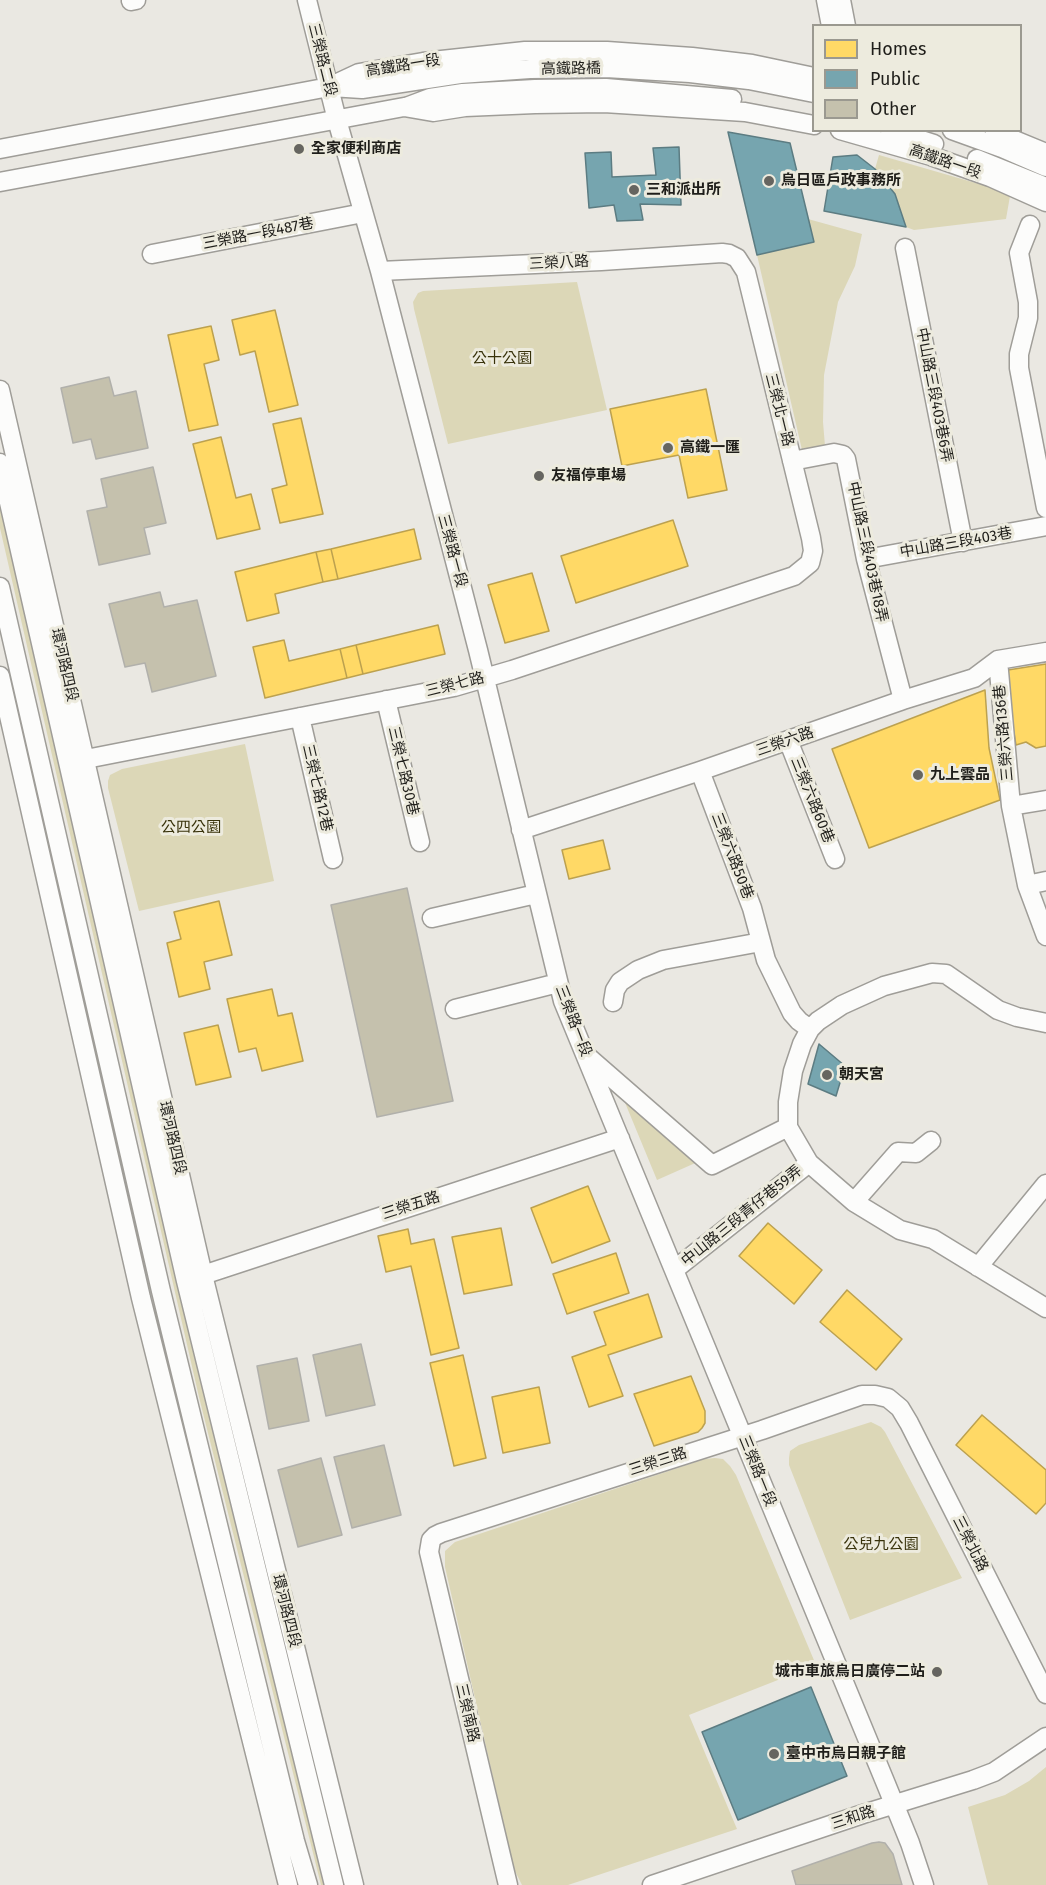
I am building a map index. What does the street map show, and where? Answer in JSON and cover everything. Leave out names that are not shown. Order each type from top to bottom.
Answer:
[{"type":"street","name":"三榮路二段","points":[[307,0],[337,120]]},
{"type":"street","points":[[826,0],[831,24]]},
{"type":"street","points":[[841,0],[846,24]]},
{"type":"street","name":"高鐵路一段","points":[[0,149],[329,87],[359,73],[423,62],[525,51],[607,51],[692,57],[752,64],[812,77]]},
{"type":"street","name":"高鐵路橋","points":[[329,87],[362,89],[427,78],[530,69],[606,68],[690,73],[749,80],[812,93]]},
{"type":"street","name":"高鐵路橋","points":[[404,107],[430,98],[463,93],[606,88],[688,94],[812,113]]},
{"type":"street","points":[[0,182],[404,107],[433,112],[465,107],[604,103],[745,112],[812,125]]},
{"type":"street","name":"三榮路一段","points":[[337,120],[380,271],[485,678],[563,1001],[910,1843],[924,1885]]},
{"type":"street","name":"高鐵路一段","points":[[855,132],[990,177],[1046,202]]},
{"type":"street","points":[[896,132],[995,166],[1046,187]]},
{"type":"street","points":[[958,132],[1002,148],[1046,168]]},
{"type":"street","points":[[994,132],[1046,153]]},
{"type":"street","name":"三榮路一段487巷","points":[[152,254],[363,213]]},
{"type":"street","points":[[1030,225],[1019,253],[1028,310],[1019,354],[1019,368],[1046,508]]},
{"type":"street","name":"中山路三段403巷6弄","points":[[906,249],[963,542]]},
{"type":"street","name":"三榮八路","points":[[380,271],[722,253],[737,258]]},
{"type":"street","name":"三榮北一路","points":[[737,258],[746,273],[811,538],[813,551],[810,563]]},
{"type":"street","name":"環河路四段","points":[[0,390],[203,1275],[354,1885]]},
{"type":"street","name":"中山路三段403巷18弄","points":[[792,460],[834,453],[843,455],[846,459],[866,559],[903,700]]},
{"type":"street","name":"環河路四段","points":[[0,463],[186,1281],[334,1885]]},
{"type":"street","name":"中山路三段403巷","points":[[866,559],[1046,526]]},
{"type":"street","name":"三榮七路","points":[[86,759],[454,687],[794,576],[810,563]]},
{"type":"street","points":[[0,587],[164,1302],[308,1885]]},
{"type":"street","name":"三榮六路","points":[[521,830],[974,678],[998,660],[1046,652]]},
{"type":"street","name":"三榮六路136巷","points":[[998,660],[1011,806],[1027,885],[1046,936]]},
{"type":"street","points":[[0,676],[141,1298],[288,1885]]},
{"type":"street","name":"三榮七路30巷","points":[[386,700],[420,842]]},
{"type":"street","name":"三榮七路12巷","points":[[300,717],[333,859]]},
{"type":"street","name":"三榮六路60巷","points":[[788,740],[835,859]]},
{"type":"street","name":"三榮六路50巷","points":[[700,771],[752,908],[766,960],[792,1013],[810,1029]]},
{"type":"street","points":[[1011,806],[1046,800]]},
{"type":"street","points":[[1027,885],[1046,881]]},
{"type":"street","points":[[432,918],[536,894]]},
{"type":"street","points":[[613,1002],[615,990],[620,982],[638,970],[694,953],[761,942]]},
{"type":"street","points":[[1046,1023],[998,1010],[946,974],[939,972],[884,986],[842,1005],[810,1029],[792,1071],[788,1102],[788,1127],[809,1163],[854,1202],[900,1230],[933,1239],[1046,1308]]},
{"type":"street","points":[[455,1009],[558,983]]},
{"type":"street","points":[[585,1054],[712,1165],[788,1127]]},
{"type":"street","name":"三榮五路","points":[[203,1275],[620,1138]]},
{"type":"street","points":[[854,1202],[898,1152],[916,1153],[931,1141]]},
{"type":"street","name":"中山路三段青仔巷59弄","points":[[674,1270],[809,1163]]},
{"type":"street","points":[[978,1267],[1046,1184]]},
{"type":"street","name":"三榮三路","points":[[431,1540],[441,1533],[743,1436],[862,1395],[888,1398]]},
{"type":"street","name":"三榮北路","points":[[888,1398],[900,1408],[909,1424],[1046,1694]]},
{"type":"street","name":"三榮南路","points":[[431,1540],[429,1552],[507,1885]]},
{"type":"street","name":"三和路","points":[[652,1885],[994,1772],[1046,1737]]},
{"type":"green space","points":[[879,155],[986,186],[1010,196],[1006,219],[914,230],[906,227],[895,194],[875,169]]},
{"type":"green space","points":[[808,219],[862,234],[855,266],[838,302],[824,375],[825,446],[802,450],[757,255],[814,242]]},
{"type":"green space","name":"公十公園","points":[[577,282],[607,410],[448,444],[414,309],[413,302],[418,293]]},
{"type":"green space","points":[[0,493],[327,1885],[321,1885],[199,1397],[0,528]]},
{"type":"green space","name":"公四公園","points":[[245,744],[274,881],[139,911],[108,788],[110,775],[122,769]]},
{"type":"green space","points":[[621,1093],[702,1160],[657,1180]]},
{"type":"green space","name":"公兒九公園","points":[[871,1422],[885,1432],[962,1578],[850,1620],[789,1465],[789,1458],[790,1451],[799,1445]]},
{"type":"green space","points":[[705,1459],[723,1459],[736,1475],[816,1665],[689,1715],[737,1829],[568,1885],[522,1885],[514,1869],[445,1567],[445,1551],[455,1542]]},
{"type":"green space","points":[[1046,1767],[1046,1885],[988,1885],[968,1807],[1005,1795],[1029,1781]]},
{"type":"building: Homes","points":[[275,310],[298,405],[269,412],[255,351],[240,355],[232,320]]},
{"type":"building: Homes","points":[[211,326],[219,360],[204,364],[218,425],[189,431],[168,335]]},
{"type":"building: Homes","name":"高鐵一匯","points":[[706,389],[727,490],[688,498],[679,455],[622,466],[610,409]]},
{"type":"building: Homes","points":[[301,418],[323,514],[280,523],[272,489],[287,485],[273,424]]},
{"type":"building: Homes","points":[[221,437],[236,498],[251,494],[260,529],[217,539],[193,444]]},
{"type":"building: Homes","points":[[673,520],[688,566],[576,603],[561,556]]},
{"type":"building: Homes","points":[[414,529],[421,559],[338,579],[331,549]]},
{"type":"building: Homes","points":[[331,549],[338,579],[323,582],[316,552]]},
{"type":"building: Homes","points":[[316,552],[323,582],[275,594],[279,613],[247,621],[235,572]]},
{"type":"building: Homes","points":[[532,573],[549,631],[505,643],[488,585]]},
{"type":"building: Homes","points":[[438,625],[445,654],[363,674],[356,645]]},
{"type":"building: Homes","points":[[284,640],[289,661],[340,649],[347,678],[265,698],[253,647]]},
{"type":"building: Homes","points":[[356,645],[363,674],[347,678],[340,649]]},
{"type":"building: Homes","points":[[1046,664],[1046,746],[1036,748],[1026,742],[1016,745],[1004,675],[1008,670]]},
{"type":"building: Homes","name":"九上雲品","points":[[985,690],[989,748],[1000,800],[869,848],[832,749]]},
{"type":"building: Homes","points":[[603,840],[610,869],[569,879],[562,850]]},
{"type":"building: Homes","points":[[219,901],[232,955],[204,962],[210,989],[179,997],[167,943],[181,939],[174,912]]},
{"type":"building: Homes","points":[[272,989],[278,1016],[292,1013],[303,1061],[262,1071],[256,1048],[239,1052],[227,999]]},
{"type":"building: Homes","points":[[218,1025],[231,1077],[196,1085],[184,1033]]},
{"type":"building: Homes","points":[[588,1186],[610,1241],[552,1263],[531,1208]]},
{"type":"building: Homes","points":[[768,1223],[822,1270],[794,1304],[739,1256]]},
{"type":"building: Homes","points":[[501,1228],[512,1285],[464,1294],[452,1237]]},
{"type":"building: Homes","points":[[408,1229],[411,1244],[434,1239],[459,1348],[431,1355],[411,1266],[386,1272],[378,1236]]},
{"type":"building: Homes","points":[[616,1253],[629,1293],[567,1314],[553,1274]]},
{"type":"building: Homes","points":[[847,1290],[902,1339],[876,1370],[820,1322]]},
{"type":"building: Homes","points":[[648,1294],[662,1337],[608,1355],[623,1396],[589,1407],[572,1357],[606,1345],[594,1312]]},
{"type":"building: Homes","points":[[463,1355],[486,1458],[454,1466],[430,1363]]},
{"type":"building: Homes","points":[[691,1376],[705,1411],[705,1423],[698,1432],[654,1446],[634,1394]]},
{"type":"building: Homes","points":[[539,1387],[550,1443],[503,1453],[492,1397]]},
{"type":"building: Homes","points":[[982,1415],[1046,1470],[1046,1503],[1036,1514],[956,1445]]},
{"type":"building: Public","name":"烏日區戶政事務所","points":[[728,132],[790,143],[814,242],[757,255]]},
{"type":"building: Public","name":"三和派出所","points":[[679,147],[681,205],[640,204],[643,220],[617,221],[614,205],[589,208],[585,153],[611,152],[612,177],[656,175],[653,148]]},
{"type":"building: Public","points":[[857,155],[875,169],[895,194],[906,227],[824,211],[833,157]]},
{"type":"building: Public","name":"朝天宮","points":[[819,1044],[845,1066],[836,1096],[808,1084]]},
{"type":"building: Public","name":"臺中市烏日親子館","points":[[811,1687],[847,1776],[738,1820],[702,1732]]},
{"type":"building: Other","points":[[109,377],[114,396],[136,391],[148,448],[96,459],[91,439],[73,443],[61,388]]},
{"type":"building: Other","points":[[153,467],[166,523],[144,528],[150,554],[99,565],[87,511],[107,507],[101,479]]},
{"type":"building: Other","points":[[160,592],[164,607],[197,600],[216,676],[152,692],[145,663],[125,667],[109,604]]},
{"type":"building: Other","points":[[407,888],[453,1101],[377,1117],[331,905]]},
{"type":"building: Other","points":[[361,1344],[375,1405],[326,1416],[313,1355]]},
{"type":"building: Other","points":[[297,1358],[309,1421],[269,1429],[257,1366]]},
{"type":"building: Other","points":[[384,1445],[401,1515],[352,1528],[334,1457]]},
{"type":"building: Other","points":[[321,1458],[342,1535],[298,1547],[278,1470]]},
{"type":"building: Other","points":[[879,1842],[885,1843],[893,1854],[902,1885],[796,1885],[792,1871]]},
{"type":"place","name":"全家便利商店","points":[[299,149]]},
{"type":"place","name":"烏日區戶政事務所","points":[[769,181]]},
{"type":"place","name":"三和派出所","points":[[634,190]]},
{"type":"place","name":"高鐵一匯","points":[[668,448]]},
{"type":"place","name":"友福停車場","points":[[539,476]]},
{"type":"place","name":"九上雲品","points":[[918,775]]},
{"type":"place","name":"朝天宮","points":[[827,1075]]},
{"type":"place","name":"城市車旅烏日廣停二站","points":[[937,1672]]},
{"type":"place","name":"臺中市烏日親子館","points":[[774,1754]]}]
